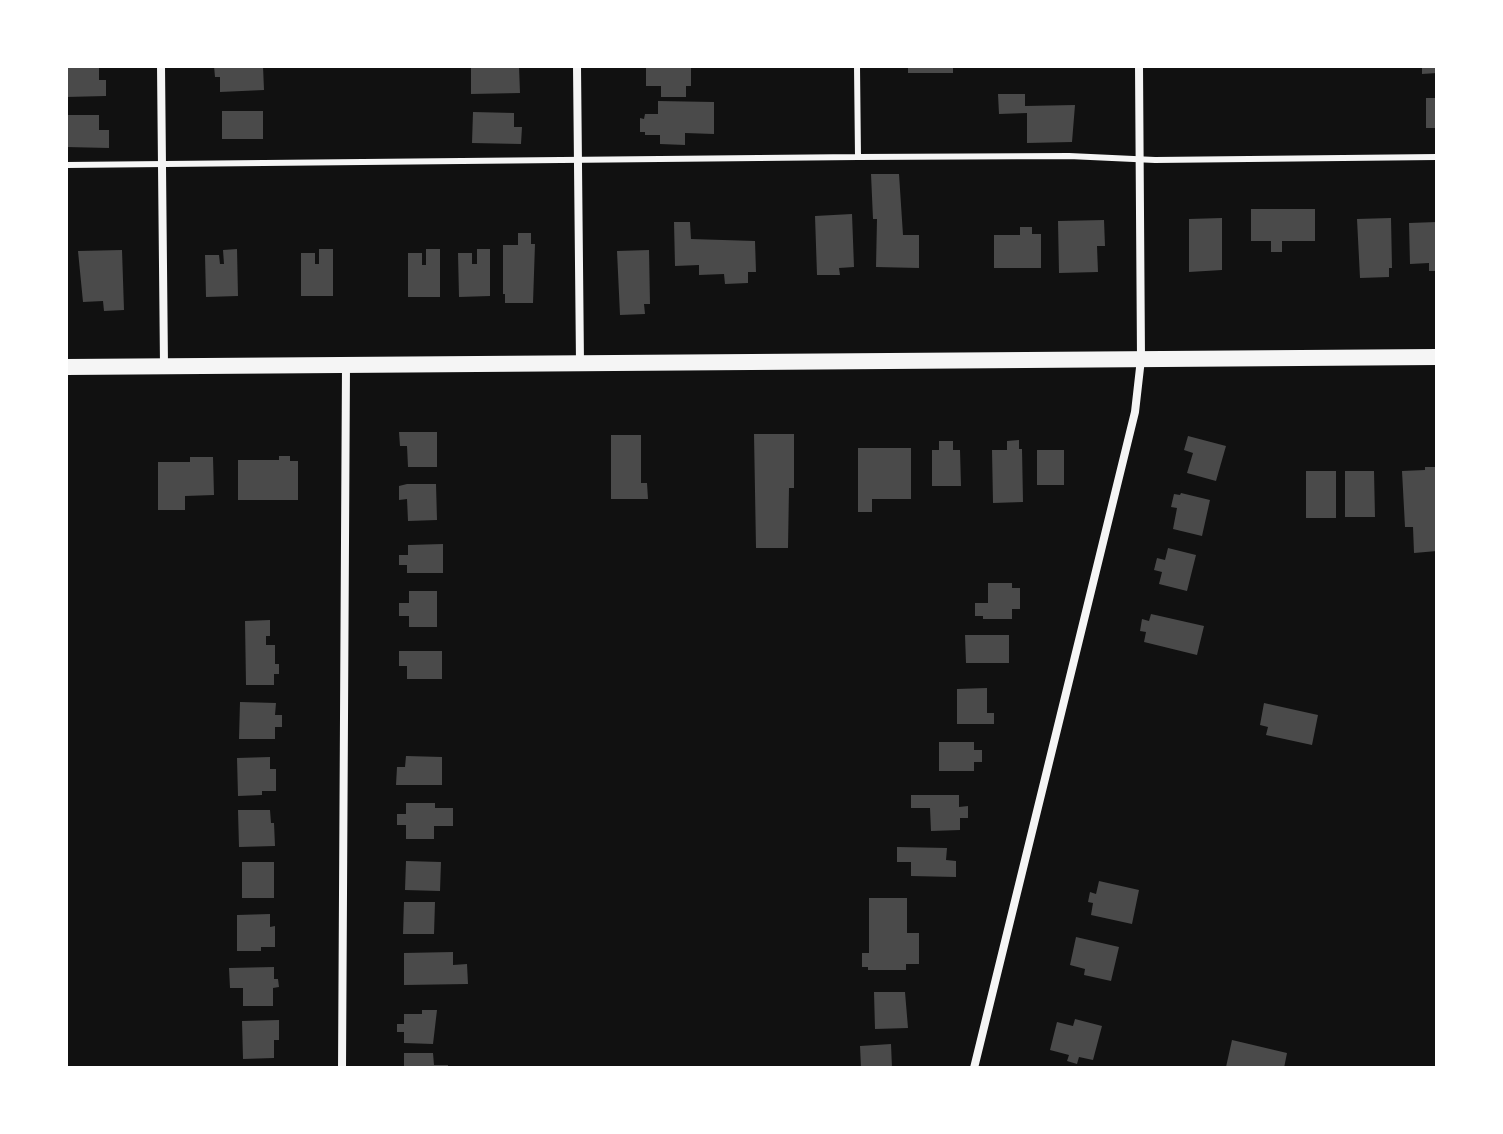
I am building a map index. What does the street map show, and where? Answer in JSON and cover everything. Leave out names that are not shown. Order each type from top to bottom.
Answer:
[{"type":"main road","points":[[66,367],[1437,357]]},
{"type":"street","points":[[161,66],[164,366]]},
{"type":"street","points":[[577,66],[580,363]]},
{"type":"street","points":[[974,1068],[1135,412],[1141,359],[1139,66]]},
{"type":"street","points":[[342,1068],[346,365]]},
{"type":"lane","points":[[857,66],[858,157]]},
{"type":"lane","points":[[66,165],[578,158],[1069,156],[1139,160],[1437,157]]},
{"type":"building","points":[[99,66],[99,80],[106,80],[106,96],[66,97],[66,67]]},
{"type":"building","points":[[214,66],[263,66],[264,90],[220,92],[220,77],[215,77]]},
{"type":"building","points":[[471,66],[519,66],[520,93],[471,94]]},
{"type":"building","points":[[646,66],[691,66],[691,86],[686,86],[686,97],[661,97],[661,86],[646,86]]},
{"type":"building","points":[[908,66],[953,66],[953,73],[908,73]]},
{"type":"building","points":[[1422,66],[1437,66],[1437,73],[1422,74]]},
{"type":"building","points":[[998,94],[1025,94],[1025,106],[1075,105],[1072,142],[1027,143],[1027,113],[999,114]]},
{"type":"building","points":[[1426,98],[1437,98],[1437,128],[1426,128]]},
{"type":"building","points":[[658,101],[714,102],[714,134],[685,133],[685,145],[660,144],[660,135],[640,132],[640,118],[644,119],[645,114],[658,114]]},
{"type":"building","points":[[222,111],[263,111],[263,139],[222,139]]},
{"type":"building","points":[[473,112],[514,113],[514,127],[522,127],[521,144],[472,143]]},
{"type":"building","points":[[66,115],[99,115],[99,130],[109,130],[109,148],[66,147]]},
{"type":"building","points":[[871,174],[899,174],[903,235],[919,235],[919,268],[876,267],[877,219],[873,219]]},
{"type":"building","points":[[1251,209],[1315,209],[1315,241],[1282,241],[1282,252],[1271,252],[1271,241],[1251,241]]},
{"type":"building","points":[[852,214],[854,267],[839,268],[840,275],[817,275],[815,216]]},
{"type":"building","points":[[1222,218],[1222,270],[1189,272],[1189,219]]},
{"type":"building","points":[[1391,218],[1392,268],[1389,268],[1389,277],[1360,278],[1357,219]]},
{"type":"building","points":[[1104,220],[1105,246],[1097,246],[1098,272],[1059,273],[1058,221]]},
{"type":"building","points":[[674,222],[690,222],[691,239],[755,241],[756,272],[748,272],[748,283],[725,284],[724,274],[699,275],[699,265],[675,266]]},
{"type":"building","points":[[1437,222],[1437,271],[1429,271],[1429,263],[1410,264],[1409,223]]},
{"type":"building","points":[[1020,227],[1032,227],[1032,234],[1041,234],[1041,268],[994,268],[994,235],[1020,235]]},
{"type":"building","points":[[518,233],[531,233],[531,244],[535,244],[533,303],[505,303],[503,294],[503,245],[518,245]]},
{"type":"building","points":[[237,249],[238,296],[206,297],[205,255],[219,255],[220,264],[224,264],[223,250]]},
{"type":"building","points":[[319,249],[333,249],[333,296],[301,296],[301,253],[315,253],[315,264],[319,264]]},
{"type":"building","points":[[426,249],[440,249],[440,297],[408,297],[408,253],[422,253],[422,265],[426,265]]},
{"type":"building","points":[[477,249],[490,249],[490,296],[459,297],[458,253],[472,253],[472,264],[477,264]]},
{"type":"building","points":[[122,250],[124,310],[104,311],[103,301],[83,302],[78,251]]},
{"type":"building","points":[[649,250],[650,304],[644,304],[645,314],[620,315],[617,251]]},
{"type":"building","points":[[399,432],[437,432],[437,467],[408,467],[407,446],[400,446]]},
{"type":"building","points":[[754,434],[794,434],[794,488],[789,488],[788,548],[756,548]]},
{"type":"building","points":[[611,435],[641,435],[641,483],[647,483],[648,499],[611,499]]},
{"type":"building","points":[[1188,436],[1226,446],[1216,481],[1187,473],[1193,453],[1184,450]]},
{"type":"building","points":[[1019,440],[1019,449],[1022,449],[1023,502],[993,503],[992,450],[1007,450],[1007,441]]},
{"type":"building","points":[[939,441],[953,441],[953,450],[960,450],[961,486],[932,486],[932,450],[939,450]]},
{"type":"building","points":[[858,448],[911,448],[911,499],[872,499],[872,512],[858,512]]},
{"type":"building","points":[[1037,450],[1064,450],[1064,485],[1037,485]]},
{"type":"building","points":[[279,456],[290,456],[290,461],[298,461],[298,500],[238,500],[238,460],[279,460]]},
{"type":"building","points":[[190,457],[213,457],[214,495],[185,496],[185,510],[158,510],[158,462],[190,462]]},
{"type":"building","points":[[1425,467],[1437,467],[1437,551],[1414,553],[1413,527],[1405,527],[1402,471],[1425,470]]},
{"type":"building","points":[[1306,471],[1336,471],[1336,518],[1306,518]]},
{"type":"building","points":[[1345,471],[1374,471],[1375,517],[1345,517]]},
{"type":"building","points":[[436,484],[437,520],[408,521],[407,499],[399,500],[399,486]]},
{"type":"building","points":[[1174,494],[1210,500],[1202,536],[1173,529],[1177,508],[1171,507]]},
{"type":"building","points":[[443,544],[443,573],[407,573],[407,565],[399,565],[399,555],[408,555],[408,545]]},
{"type":"building","points":[[1168,548],[1196,555],[1187,591],[1159,584],[1162,572],[1154,570],[1157,558],[1165,560]]},
{"type":"building","points":[[988,583],[1012,583],[1012,588],[1020,588],[1020,609],[1012,609],[1012,619],[975,616],[975,603],[988,603]]},
{"type":"building","points":[[409,591],[437,591],[437,627],[409,627],[409,616],[399,616],[399,603],[409,603]]},
{"type":"building","points":[[1151,614],[1204,626],[1197,655],[1144,642],[1146,632],[1140,631],[1142,619],[1149,621]]},
{"type":"building","points":[[270,620],[270,636],[266,636],[266,645],[275,645],[275,664],[279,664],[279,674],[274,674],[274,685],[246,685],[245,621]]},
{"type":"building","points":[[965,635],[1009,635],[1009,663],[966,663]]},
{"type":"building","points":[[399,651],[442,651],[442,679],[407,679],[407,666],[399,666]]},
{"type":"building","points":[[987,688],[987,713],[994,713],[994,724],[957,724],[957,689]]},
{"type":"building","points":[[240,702],[276,703],[275,715],[282,715],[282,727],[275,727],[275,739],[239,739]]},
{"type":"building","points":[[1264,703],[1318,715],[1312,745],[1266,735],[1268,727],[1260,725]]},
{"type":"building","points":[[939,742],[974,742],[974,750],[982,750],[982,762],[974,762],[974,771],[939,771]]},
{"type":"building","points":[[406,756],[442,757],[442,785],[396,785],[397,767],[405,767]]},
{"type":"building","points":[[270,757],[270,769],[276,769],[276,791],[238,796],[237,758]]},
{"type":"building","points":[[911,795],[959,795],[959,807],[968,806],[968,818],[960,818],[960,830],[931,831],[930,808],[911,808]]},
{"type":"building","points":[[406,803],[435,803],[435,808],[453,808],[453,826],[434,826],[434,839],[406,839],[406,825],[397,825],[397,814],[406,814]]},
{"type":"building","points":[[238,810],[270,810],[275,846],[239,847]]},
{"type":"building","points":[[897,847],[947,848],[946,860],[956,861],[956,877],[911,876],[911,862],[897,862]]},
{"type":"building","points":[[406,861],[441,862],[440,891],[405,890]]},
{"type":"building","points":[[242,862],[274,862],[274,898],[242,898]]},
{"type":"building","points":[[1099,881],[1139,890],[1132,924],[1091,915],[1093,903],[1088,902],[1090,892],[1096,894]]},
{"type":"building","points":[[869,898],[907,898],[907,933],[919,933],[919,964],[906,964],[906,970],[868,970],[868,967],[862,967],[862,953],[869,953]]},
{"type":"building","points":[[404,902],[435,902],[434,934],[403,934]]},
{"type":"building","points":[[270,914],[270,927],[275,926],[275,947],[261,947],[261,951],[237,951],[237,915]]},
{"type":"building","points":[[1076,937],[1119,947],[1111,981],[1084,975],[1085,969],[1070,965]]},
{"type":"building","points":[[453,952],[453,965],[467,964],[468,984],[404,985],[404,953]]},
{"type":"building","points":[[274,967],[274,979],[278,979],[279,987],[273,988],[273,1006],[243,1006],[243,988],[230,988],[229,968]]},
{"type":"building","points":[[874,992],[905,992],[908,1028],[875,1029]]},
{"type":"building","points":[[422,1010],[437,1010],[433,1044],[404,1043],[404,1032],[397,1032],[397,1024],[404,1024],[404,1014],[422,1014]]},
{"type":"building","points":[[1075,1019],[1102,1026],[1093,1060],[1079,1057],[1077,1064],[1067,1061],[1069,1055],[1050,1050],[1057,1022],[1073,1026]]},
{"type":"building","points":[[279,1020],[279,1040],[274,1040],[274,1058],[243,1059],[242,1021]]},
{"type":"building","points":[[1232,1040],[1287,1053],[1284,1068],[1226,1067]]},
{"type":"building","points":[[891,1044],[892,1068],[861,1068],[860,1046]]},
{"type":"building","points":[[404,1053],[433,1053],[434,1065],[448,1065],[448,1068],[404,1068]]}]
